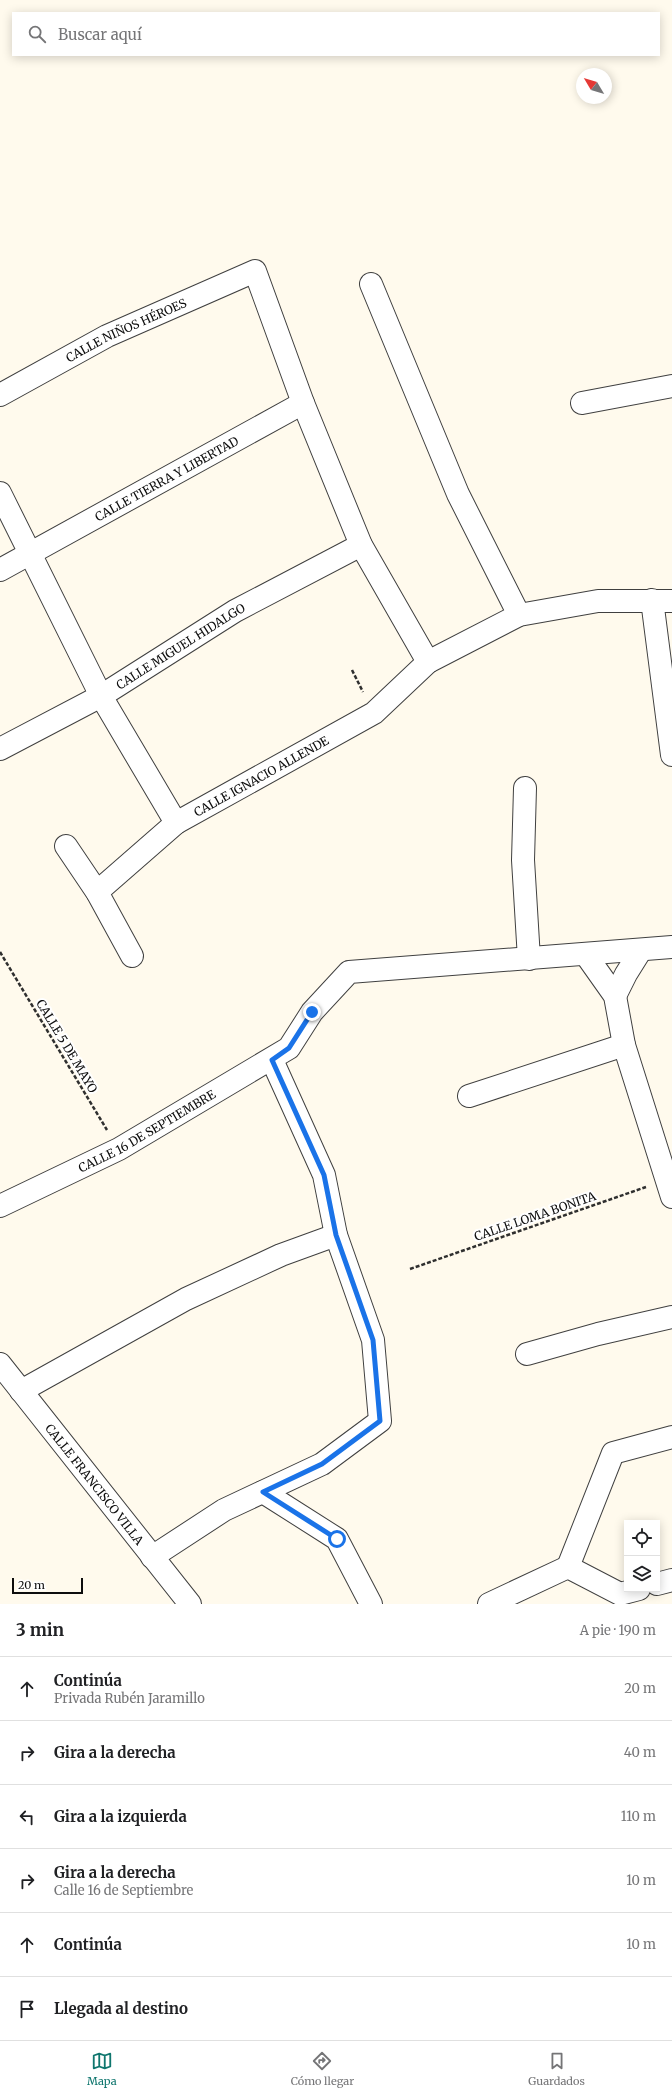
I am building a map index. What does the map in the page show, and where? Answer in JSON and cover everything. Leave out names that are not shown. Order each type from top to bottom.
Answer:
[{"type":"street","name":"CALLE NIÑOS HÉROES","points":[[0,395],[107,336],[255,271],[303,403]]},
{"type":"street","points":[[371,284],[458,494],[519,615]]},
{"type":"street","points":[[582,403],[672,386]]},
{"type":"street","points":[[303,403],[361,545],[428,662]]},
{"type":"street","name":"CALLE TIERRA Y LIBERTAD","points":[[0,570],[303,403]]},
{"type":"street","points":[[0,493],[101,696],[176,823]]},
{"type":"street","name":"CALLE MIGUEL HIDALGO","points":[[0,749],[101,696],[235,611],[361,545]]},
{"type":"street","name":"CALLE IGNACIO ALLENDE","points":[[97,892],[176,823],[374,714],[428,662],[519,615],[598,601],[662,601]]},
{"type":"street","points":[[662,601],[672,755]]},
{"type":"street","points":[[525,788],[523,860],[529,959]]},
{"type":"street","points":[[66,846],[97,892],[132,956]]},
{"type":"street","points":[[152,1557],[224,1510],[322,1464],[380,1421],[373,1340],[336,1235],[324,1175],[281,1054],[312,1012],[349,972],[586,955],[672,947]]},
{"type":"street","points":[[615,996],[626,974],[641,950]]},
{"type":"street","points":[[586,955],[615,996],[624,1045],[669,1189]]},
{"type":"street","points":[[469,1096],[624,1045]]},
{"type":"street","name":"CALLE 16 DE SEPTIEMBRE","points":[[0,1206],[119,1149],[281,1054]]},
{"type":"street","points":[[21,1391],[186,1299],[281,1255],[336,1235]]},
{"type":"street","points":[[528,1354],[598,1334],[672,1317]]},
{"type":"street","name":"CALLE FRANCISCO VILLA","points":[[0,1364],[190,1604]]},
{"type":"street","points":[[489,1604],[568,1566],[613,1453],[672,1437]]},
{"type":"street","points":[[263,1492],[337,1539],[371,1604]]},
{"type":"street","points":[[568,1566],[620,1594],[628,1592]]},
{"type":"street","points":[[660,1583],[672,1580]]},
{"type":"path","name":"CALLE 5 DE MAYO","points":[[0,952],[119,1149]]},
{"type":"path","name":"CALLE LOMA BONITA","points":[[410,1269],[669,1189]]},
{"type":"route","points":[[312,1012],[289,1048],[272,1060],[324,1175],[336,1235],[373,1340],[380,1421],[322,1464],[263,1492],[337,1539]]}]
